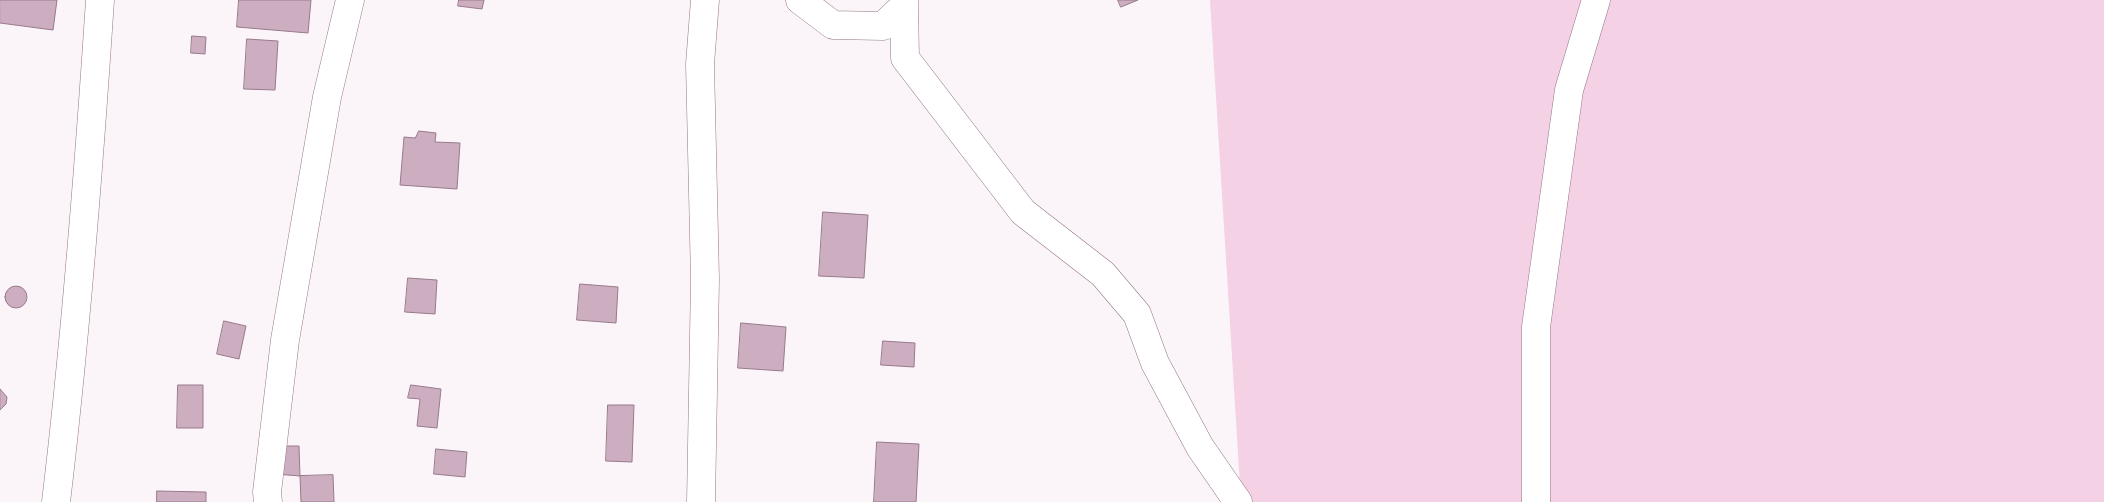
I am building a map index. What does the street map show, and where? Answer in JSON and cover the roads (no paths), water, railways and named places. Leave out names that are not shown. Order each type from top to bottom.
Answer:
[{"type":"street","points":[[56,502],[64,434],[90,145],[100,0]]},
{"type":"street","points":[[268,502],[267,492],[285,340],[327,97],[350,0]]},
{"type":"street","points":[[701,502],[705,279],[700,64],[705,0]]},
{"type":"street","points":[[800,0],[832,25],[883,26],[904,3]]},
{"type":"street","points":[[1536,502],[1536,327],[1569,90],[1596,0]]},
{"type":"street","points":[[904,3],[905,58],[1022,212],[1103,274],[1137,314],[1156,363],[1200,447],[1238,502]]}]
